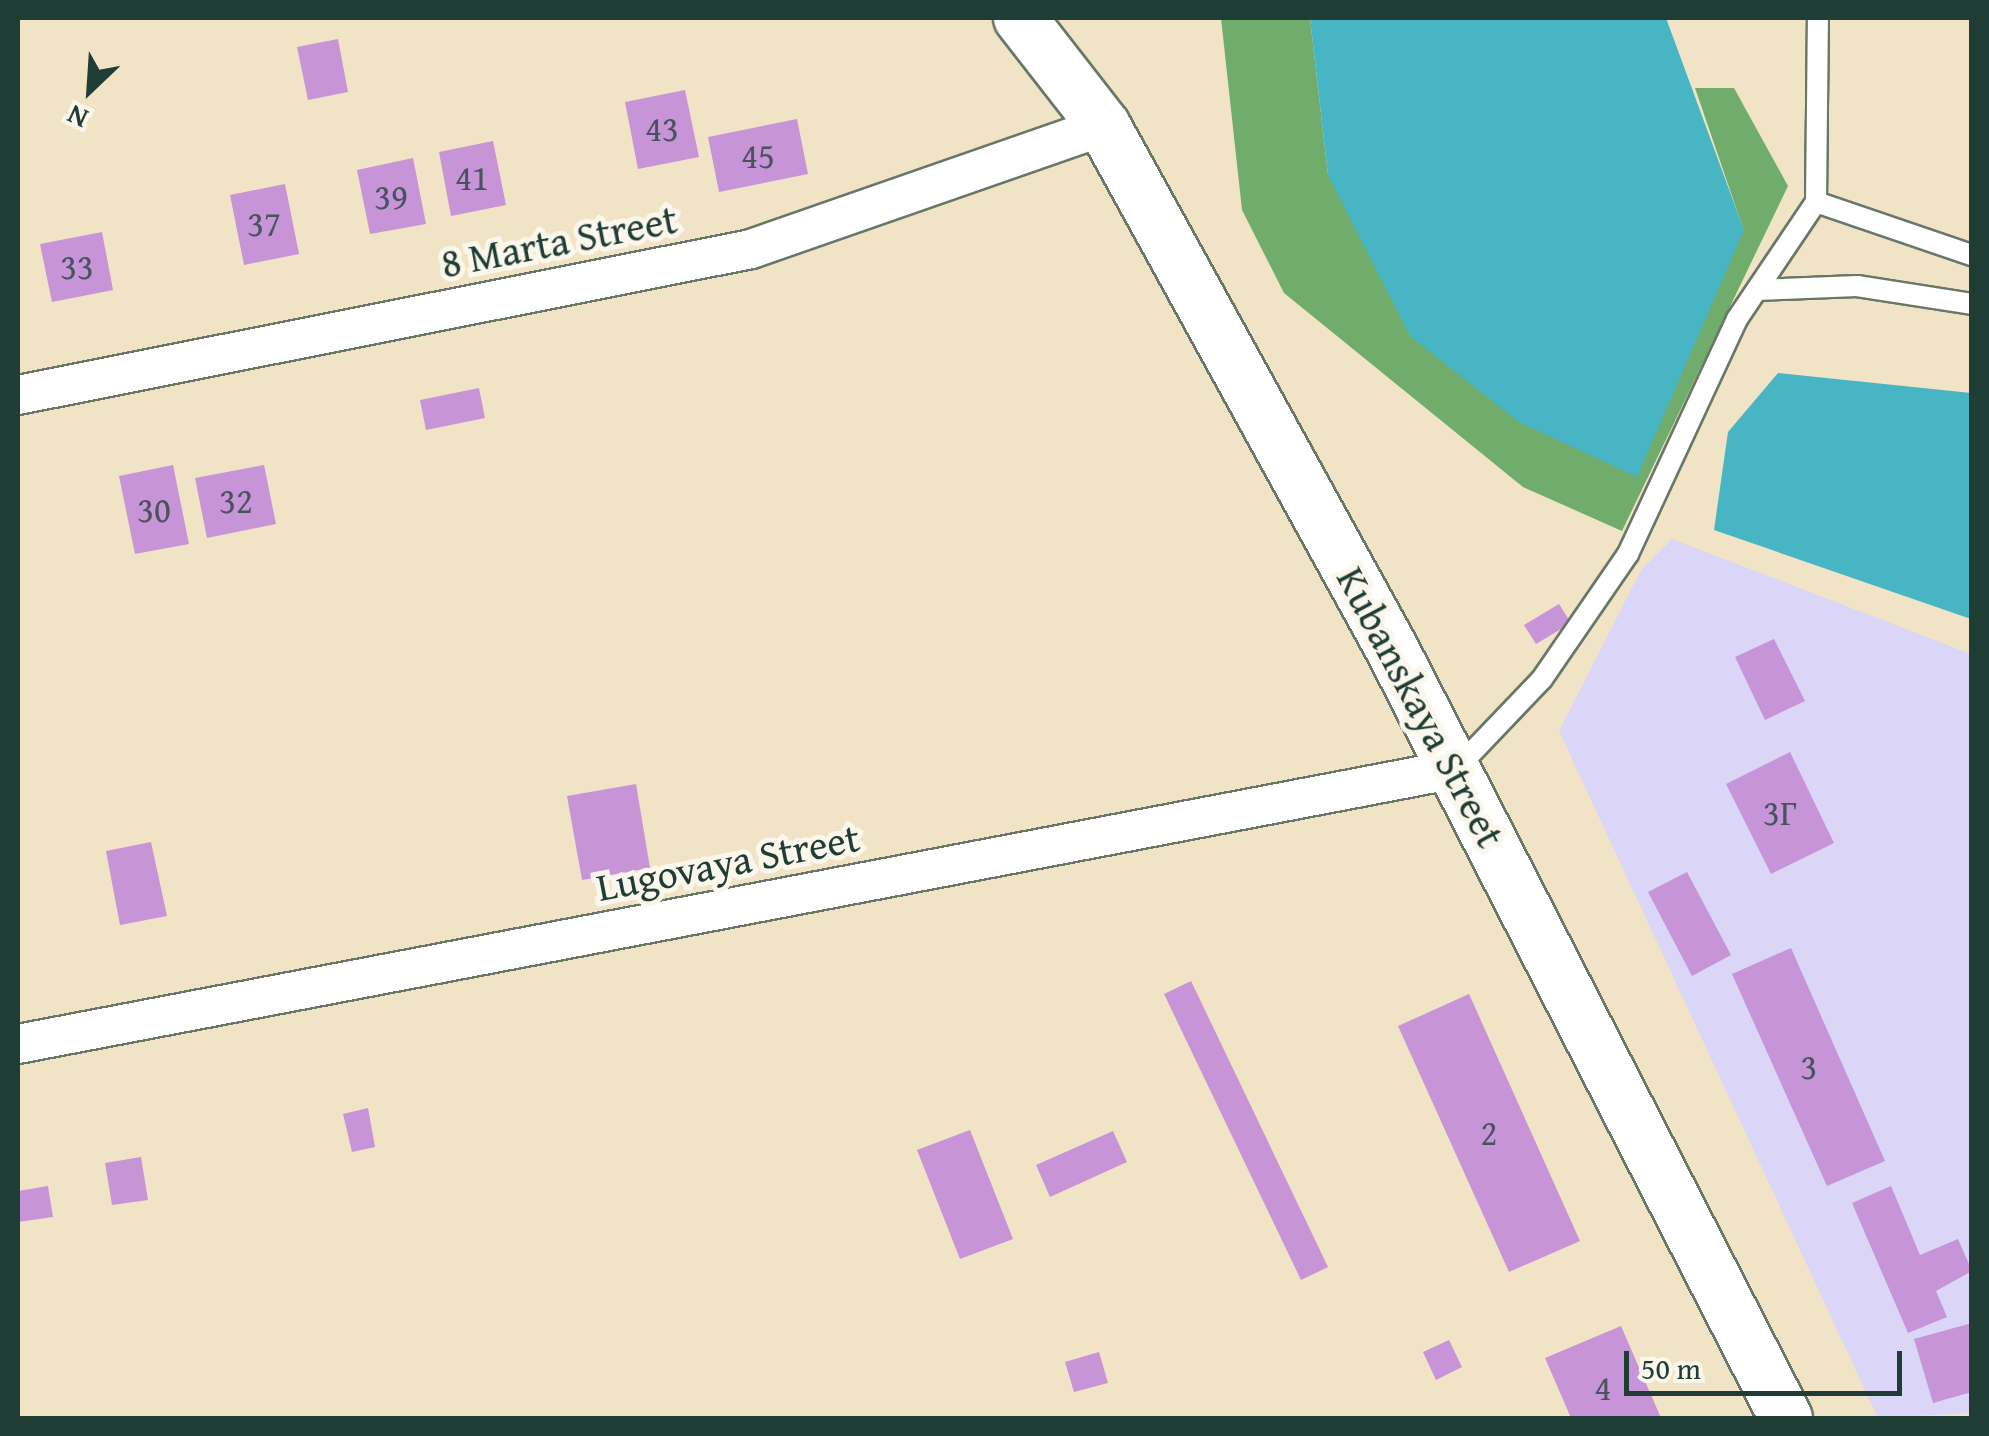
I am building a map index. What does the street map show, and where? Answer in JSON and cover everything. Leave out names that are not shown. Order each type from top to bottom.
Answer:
[{"type":"main road","name":"Kubanskaya Street","points":[[1020,18],[1104,126],[1456,768],[1786,1418]]},
{"type":"street","name":"8 Marta Street","points":[[18,395],[752,249],[1104,126]]},
{"type":"street","name":"Lugovaya Street","points":[[18,1044],[1456,768]]},
{"type":"lane","points":[[1456,768],[1542,678],[1628,554],[1756,290],[1816,202],[1818,18]]},
{"type":"lane","points":[[1816,202],[1972,254]]},
{"type":"lane","points":[[1756,290],[1856,286],[1972,304]]},
{"type":"shaded area","points":[[1672,539],[1971,654],[1971,1413],[1878,1418],[1559,731],[1641,570]]},
{"type":"green space","points":[[1221,18],[1310,18],[1328,175],[1744,231],[1695,88],[1734,88],[1788,186],[1622,531],[1523,487],[1284,293],[1242,210]]},
{"type":"water","points":[[1310,18],[1666,18],[1744,230],[1637,477],[1519,422],[1410,336],[1328,175]]},
{"type":"water","points":[[1778,373],[1971,393],[1971,619],[1714,530],[1728,432]]},
{"type":"building","points":[[338,39],[348,92],[308,100],[297,47]]},
{"type":"building","points":[[685,90],[699,157],[638,169],[625,102]]},
{"type":"building","points":[[797,119],[808,174],[719,192],[708,137]]},
{"type":"building","points":[[493,141],[506,205],[451,216],[439,152]]},
{"type":"building","points":[[413,158],[426,224],[370,234],[357,170]]},
{"type":"building","points":[[285,184],[299,254],[244,265],[230,195]]},
{"type":"building","points":[[102,232],[113,290],[52,302],[40,244]]},
{"type":"building","points":[[479,388],[485,418],[426,430],[420,400]]},
{"type":"building","points":[[173,465],[189,544],[135,554],[119,476]]},
{"type":"building","points":[[264,465],[276,524],[207,538],[195,478]]},
{"type":"building","points":[[1559,604],[1571,623],[1536,644],[1524,625]]},
{"type":"building","points":[[1774,639],[1805,701],[1765,720],[1735,657]]},
{"type":"building","points":[[1790,752],[1834,843],[1771,874],[1726,784]]},
{"type":"building","points":[[636,784],[650,868],[582,880],[567,796]]},
{"type":"building","points":[[151,842],[167,916],[120,925],[106,851]]},
{"type":"building","points":[[1687,872],[1731,955],[1692,976],[1648,892]]},
{"type":"building","points":[[1791,948],[1885,1161],[1827,1186],[1732,974]]},
{"type":"building","points":[[1191,981],[1328,1267],[1301,1280],[1164,994]]},
{"type":"building","points":[[1469,994],[1580,1241],[1509,1272],[1398,1026]]},
{"type":"building","points":[[368,1108],[375,1147],[352,1152],[343,1114]]},
{"type":"building","points":[[970,1130],[1013,1239],[960,1259],[917,1150]]},
{"type":"building","points":[[1113,1131],[1127,1162],[1050,1197],[1036,1165]]},
{"type":"building","points":[[141,1157],[148,1200],[112,1205],[105,1163]]},
{"type":"building","points":[[48,1186],[53,1217],[18,1222],[18,1191]]},
{"type":"building","points":[[1891,1186],[1920,1255],[1958,1239],[1972,1271],[1936,1291],[1947,1317],[1908,1333],[1852,1203]]},
{"type":"building","points":[[1972,1323],[1972,1392],[1933,1403],[1914,1339]]},
{"type":"building","points":[[1621,1326],[1661,1418],[1571,1418],[1545,1358]]},
{"type":"building","points":[[1449,1340],[1462,1367],[1436,1380],[1423,1352]]},
{"type":"building","points":[[1099,1352],[1108,1383],[1074,1392],[1065,1362]]}]
